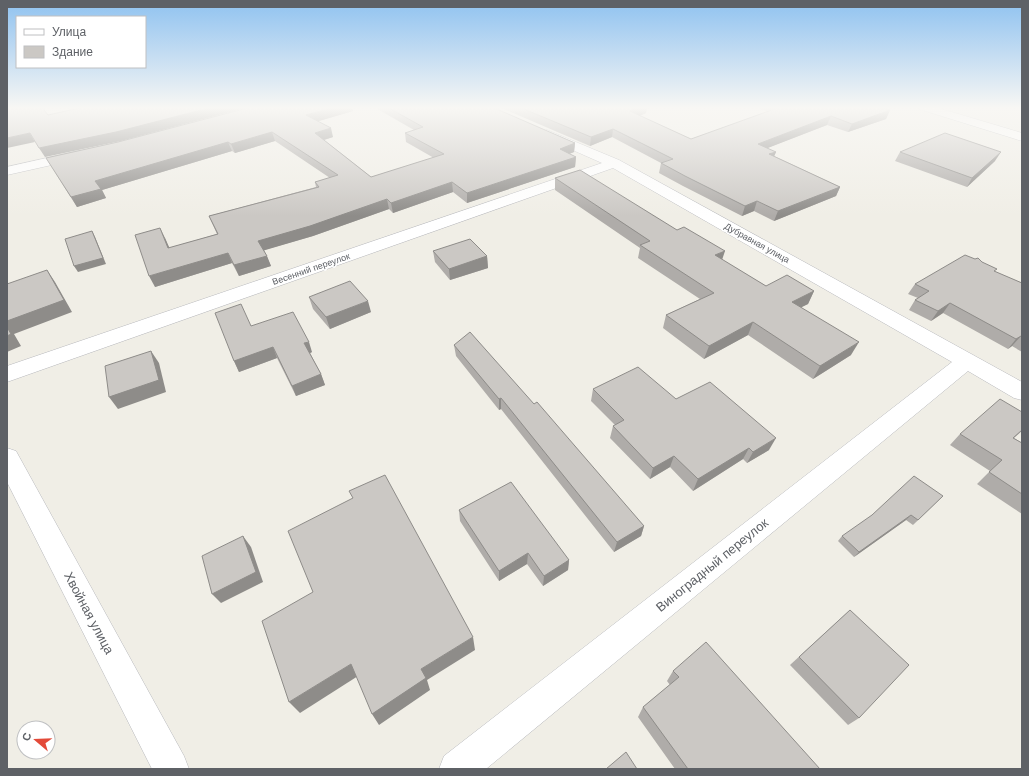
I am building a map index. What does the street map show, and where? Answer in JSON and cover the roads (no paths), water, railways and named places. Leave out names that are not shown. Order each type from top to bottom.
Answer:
[{"type":"street","name":"Дубравная улица","points":[[568,143],[614,163],[1022,392]]},
{"type":"street","points":[[7,170],[92,152]]},
{"type":"street","name":"Весенний переулок","points":[[7,374],[614,163]]},
{"type":"street","name":"Виноградный переулок","points":[[456,769],[967,361]]},
{"type":"street","name":"Хвойная улица","points":[[7,458],[171,769]]}]
